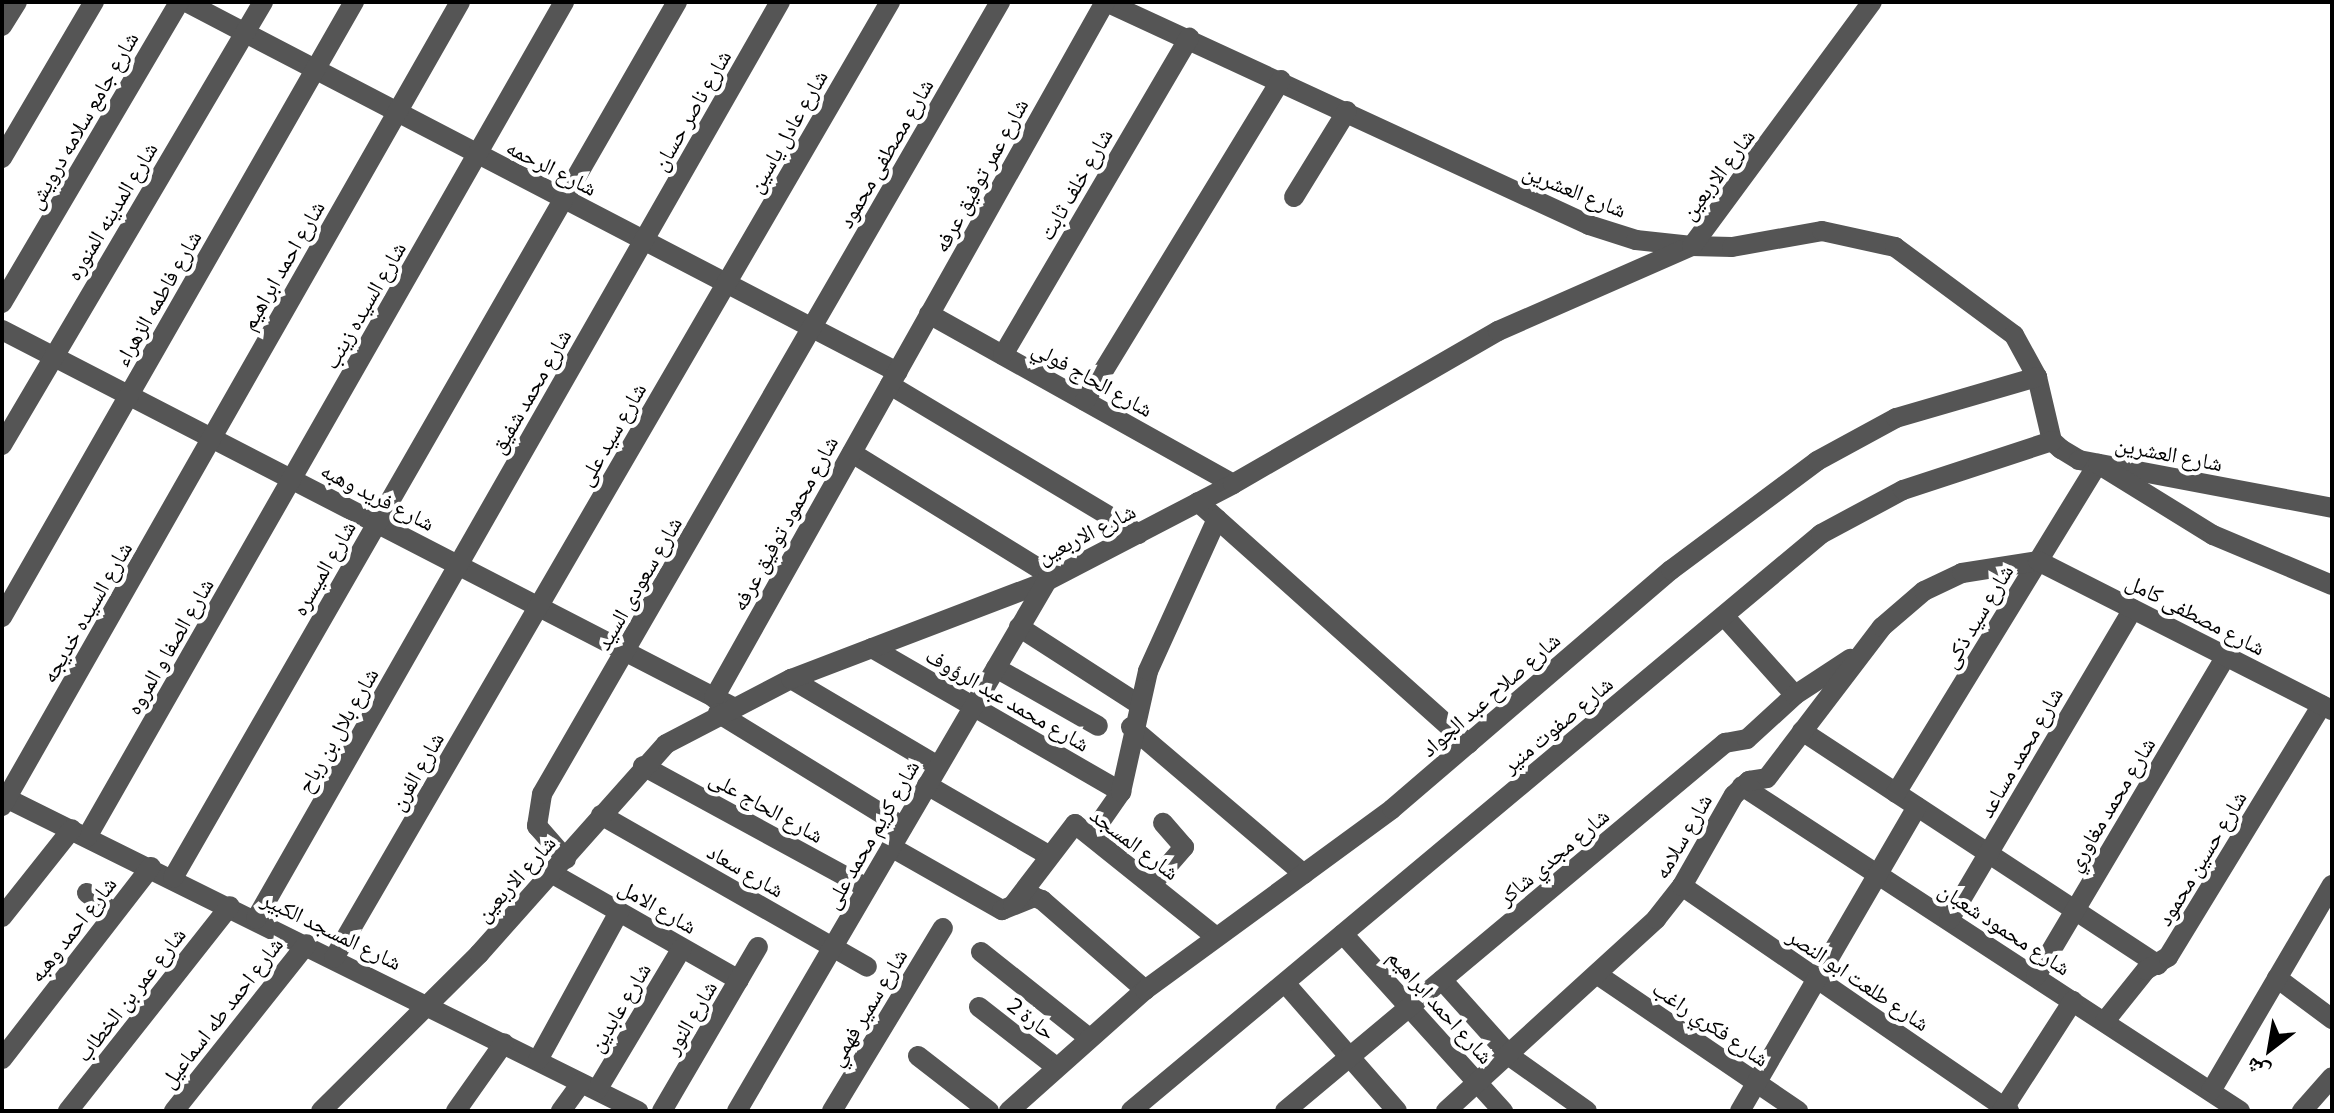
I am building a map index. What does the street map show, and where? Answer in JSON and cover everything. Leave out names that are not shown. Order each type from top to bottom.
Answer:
[{"type":"street","points":[[2,26],[17,2]]},
{"type":"street","points":[[2,158],[94,2]]},
{"type":"street","name":"شارع جامع سلامه درويش","points":[[2,303],[179,2]]},
{"type":"street","name":"شارع الرحمه","points":[[186,2],[812,329],[1139,534]]},
{"type":"street","name":"شارع المدينه المنوره","points":[[2,445],[51,357],[263,2]]},
{"type":"street","name":"شارع فاطمه الزهراء","points":[[2,617],[354,2]]},
{"type":"street","name":"شارع احمد ابراهيم","points":[[210,440],[460,2]]},
{"type":"street","name":"شارع السيده زينب","points":[[292,479],[564,2]]},
{"type":"street","name":"شارع الميسره","points":[[173,878],[677,2]]},
{"type":"street","name":"شارع ناصر حسان","points":[[643,241],[780,2]]},
{"type":"street","name":"شارع عادل ياسين","points":[[726,284],[890,2]]},
{"type":"street","name":"شارع مصطفى محمود","points":[[812,329],[1000,2]]},
{"type":"street","name":"شارع العشرين","points":[[1106,2],[1281,80],[1589,225],[1636,240],[1732,247],[1822,231],[1895,247],[2014,335],[2037,377],[2052,441],[2079,460],[2332,508]]},
{"type":"street","name":"شارع عمر توفيق عرفه","points":[[893,379],[1106,2]]},
{"type":"street","name":"شارع الاربعين","points":[[321,1111],[428,1005],[559,867],[643,766],[721,706],[1050,579],[1233,484],[1498,331],[1692,246],[1872,2]]},
{"type":"street","name":"شارع خلف ثابت","points":[[1003,355],[1189,38]]},
{"type":"street","points":[[1085,401],[1281,80]]},
{"type":"street","points":[[1294,197],[1347,111]]},
{"type":"street","name":"شارع محمد شفيق","points":[[459,565],[643,241]]},
{"type":"street","name":"شارع سيد على","points":[[538,609],[726,284]]},
{"type":"street","name":"شارع الحاج فولي","points":[[929,314],[1233,484]]},
{"type":"street","name":"شارع سعودى السيد","points":[[559,867],[544,839],[538,809],[812,329]]},
{"type":"street","name":"شارع فريد وهبه","points":[[2,330],[127,399],[378,522],[626,653],[721,706],[903,827]]},
{"type":"street","name":"شارع صلاح عبد الجواد","points":[[1009,1111],[1145,990],[1304,874],[1469,744],[1671,570],[1842,443],[1896,418],[2037,377]]},
{"type":"street","name":"شارع محمود توفيق عرفه","points":[[721,706],[893,379]]},
{"type":"street","name":"شارع السيده خديجه","points":[[4,800],[210,440]]},
{"type":"street","name":"شارع صفوت منير","points":[[1131,1111],[1821,534],[1862,509],[1903,490],[2052,441]]},
{"type":"street","points":[[852,453],[1050,579]]},
{"type":"street","points":[[2098,464],[2213,535],[2332,585]]},
{"type":"street","name":"شارع سيد ذكى","points":[[1896,793],[2098,464]]},
{"type":"street","name":"شارع الصفا و المروه","points":[[2,917],[80,833],[292,479]]},
{"type":"street","points":[[1198,502],[1469,744]]},
{"type":"street","points":[[1091,835],[1121,792],[1137,703],[1217,519]]},
{"type":"street","name":"شارع مصطفى كامل","points":[[2038,561],[2327,707]]},
{"type":"street","name":"شارع سلامه","points":[[1446,1111],[1511,1057],[1598,975],[1682,886],[1742,786],[1767,778],[1859,654],[1924,591],[1996,563],[2038,561]]},
{"type":"street","name":"شارع بلال بن رباح","points":[[256,919],[459,565]]},
{"type":"street","name":"شارع كريم محمد على","points":[[737,1111],[1050,579]]},
{"type":"street","name":"شارع الفرن","points":[[334,958],[538,609]]},
{"type":"street","name":"شارع محمد مساعد","points":[[1949,920],[2133,609]]},
{"type":"street","points":[[1724,616],[1795,695]]},
{"type":"street","points":[[1019,627],[1137,703]]},
{"type":"street","name":"شارع محمد عبد الرؤوف","points":[[872,648],[1121,792]]},
{"type":"street","name":"شارع مجدي شاكر","points":[[1285,1111],[1725,743],[1747,739],[1795,695],[1859,654]]},
{"type":"street","name":"شارع محمد مغاوري","points":[[2036,976],[2226,656]]},
{"type":"street","points":[[996,668],[1098,726]]},
{"type":"street","points":[[791,679],[938,766]]},
{"type":"street","name":"شارع حسين محمود","points":[[2105,1021],[2158,965],[2327,707]]},
{"type":"street","points":[[1131,727],[1304,874]]},
{"type":"street","points":[[1802,731],[2158,965]]},
{"type":"street","name":"شارع الحاج على","points":[[643,766],[867,888]]},
{"type":"street","points":[[927,785],[1048,855]]},
{"type":"street","name":"شارع محمود شعبان","points":[[1742,786],[2240,1111]]},
{"type":"street","name":"شارع المسجد الكبير","points":[[4,800],[151,867],[638,1111]]},
{"type":"street","points":[[1740,1111],[1917,807]]},
{"type":"street","name":"شارع سعاد","points":[[601,815],[867,967]]},
{"type":"street","points":[[1152,884],[1184,844],[1163,823]]},
{"type":"street","name":"شارع المسجد","points":[[1009,911],[1070,825],[1091,835],[1216,937]]},
{"type":"street","points":[[891,847],[1009,911],[1034,897],[1042,900],[1145,990]]},
{"type":"street","name":"شارع احمد وهبه","points":[[2,1059],[151,867]]},
{"type":"street","name":"شارع الامل","points":[[559,867],[619,912],[739,980]]},
{"type":"street","points":[[2211,1091],[2332,885]]},
{"type":"street","name":"شارع طلعت ابو النصر","points":[[1682,886],[2005,1110]]},
{"type":"street","points":[[87,893],[115,913]]},
{"type":"street","name":"شارع عمر بن الخطاب","points":[[68,1111],[230,906]]},
{"type":"street","points":[[538,1060],[619,912]]},
{"type":"street","name":"شارع سمير فهمي","points":[[832,1111],[943,928]]},
{"type":"street","name":"شارع احمد ابراهيم","points":[[1343,934],[1503,1111]]},
{"type":"street","name":"شارع احمد طه اسماعيل","points":[[174,1111],[307,944]]},
{"type":"street","name":"شارع النور","points":[[662,1111],[758,947]]},
{"type":"street","name":"شارع عابدين","points":[[561,1111],[589,1086],[682,948]]},
{"type":"street","points":[[981,952],[1089,1038]]},
{"type":"street","name":"شارع فكري راغب","points":[[1598,975],[1798,1111]]},
{"type":"street","points":[[2277,978],[2332,1019]]},
{"type":"street","points":[[1442,980],[1511,1057],[1587,1111]]},
{"type":"street","points":[[1285,983],[1397,1111]]},
{"type":"street","points":[[2005,1110],[2073,1001]]},
{"type":"street","name":"حارة 2","points":[[979,1007],[1056,1067]]},
{"type":"street","points":[[456,1111],[504,1043]]},
{"type":"street","points":[[918,1056],[989,1111]]},
{"type":"street","points":[[2302,1111],[2332,1077]]}]
